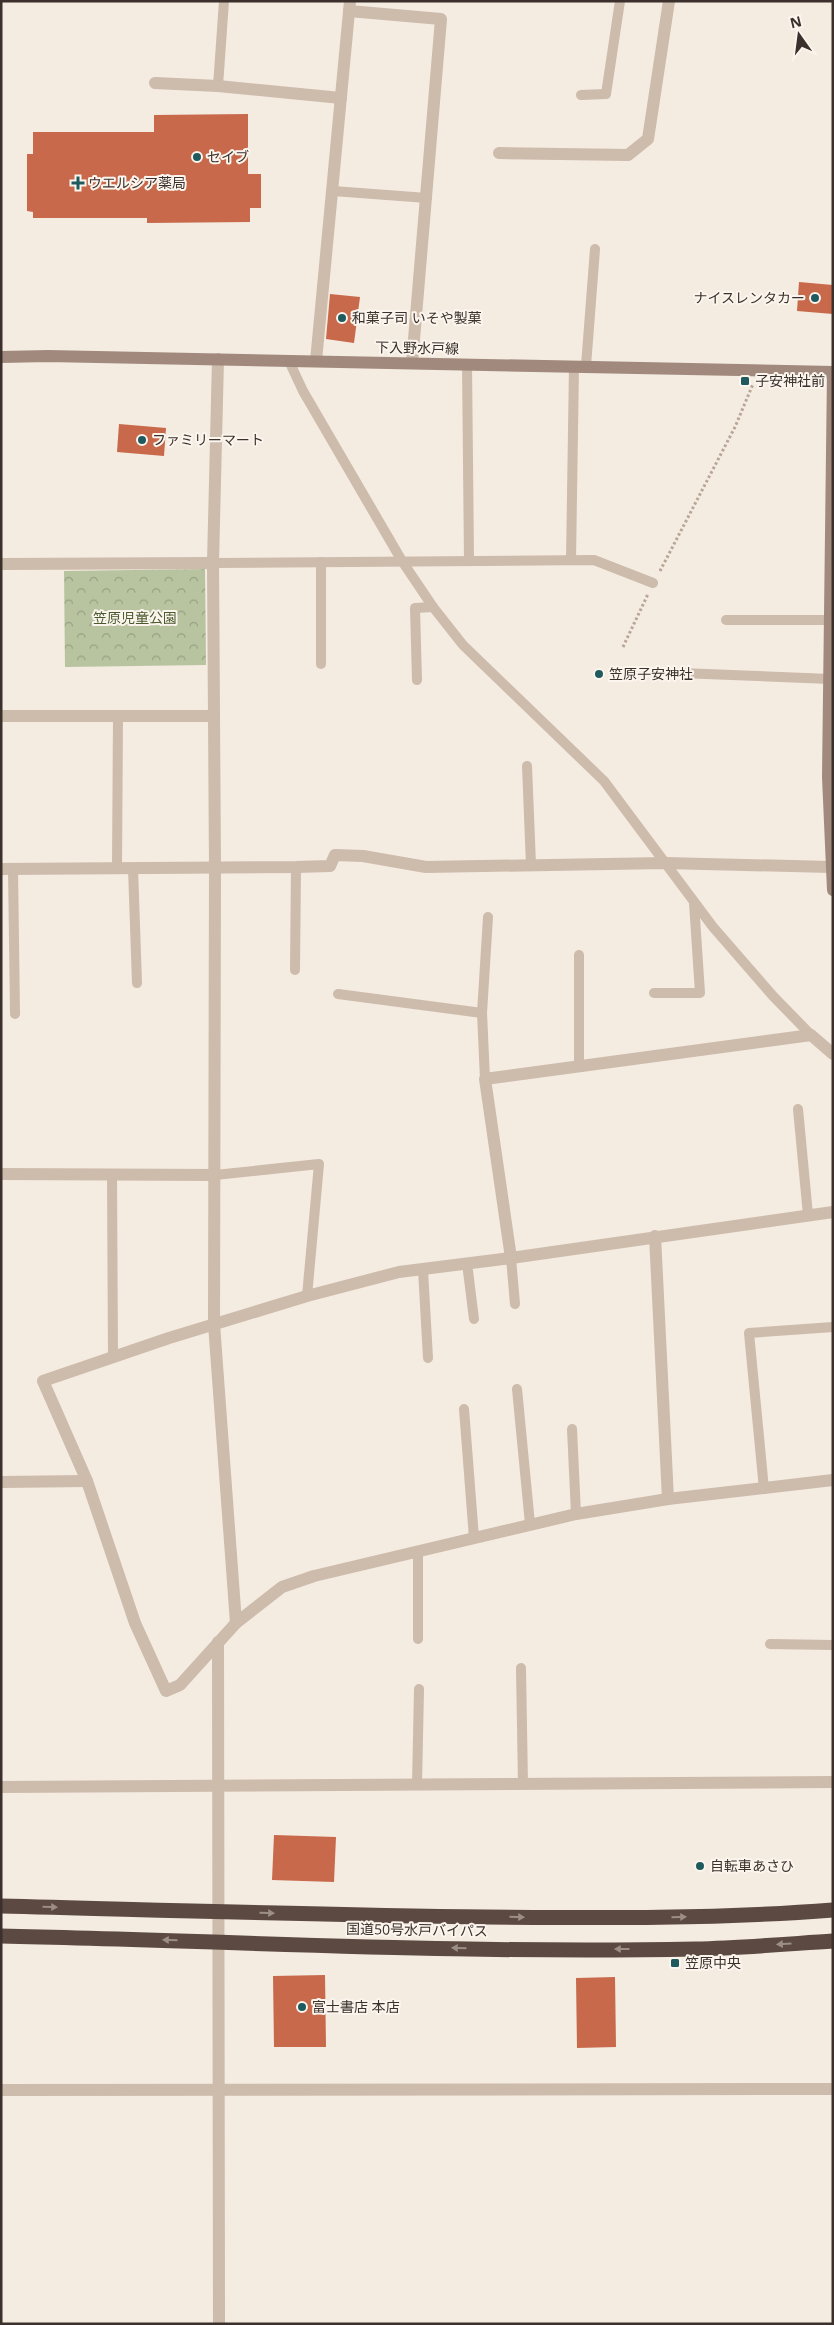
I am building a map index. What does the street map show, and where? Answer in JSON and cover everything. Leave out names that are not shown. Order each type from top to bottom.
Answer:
[{"type":"highway","name":"国道50号水戸バイパス","points":[[1,1906],[218,1912],[613,1918],[696,1917],[833,1910]]},
{"type":"highway","name":"国道50号水戸バイパス","points":[[1,1936],[458,1948],[666,1949],[833,1941]]},
{"type":"main road","name":"下入野水戸線","points":[[1,357],[218,359],[833,372]]},
{"type":"main road","points":[[833,372],[828,777],[833,890]]},
{"type":"street","points":[[499,153],[628,155],[648,139],[669,1]]},
{"type":"street","points":[[316,361],[349,6],[441,19],[412,363]]},
{"type":"street","points":[[155,83],[218,86],[341,98]]},
{"type":"street","points":[[218,359],[213,562],[215,868],[214,1324],[236,1623]]},
{"type":"street","points":[[1,564],[213,562]]},
{"type":"street","points":[[1,716],[214,716]]},
{"type":"street","points":[[7,869],[330,866],[335,855],[363,856],[426,867],[665,864],[831,866]]},
{"type":"street","points":[[511,1258],[485,1079],[811,1035],[833,1054]]},
{"type":"street","points":[[1,1174],[215,1176]]},
{"type":"street","points":[[833,1212],[511,1258],[398,1272],[307,1296],[214,1324],[43,1381],[87,1481],[135,1623],[166,1690],[180,1685],[236,1623],[282,1587],[314,1576],[576,1514],[668,1498],[833,1480]]},
{"type":"street","points":[[655,1236],[668,1498]]},
{"type":"street","points":[[1,1482],[87,1481]]},
{"type":"street","points":[[218,1642],[219,2324]]},
{"type":"street","points":[[1,1787],[833,1782]]},
{"type":"street","points":[[1,2090],[833,2089]]},
{"type":"lane","points":[[218,86],[224,1]]},
{"type":"lane","points":[[581,95],[606,94],[620,1]]},
{"type":"lane","points":[[333,191],[426,198]]},
{"type":"lane","points":[[571,560],[580,366],[595,249]]},
{"type":"lane","points":[[289,361],[303,391],[402,561],[433,607],[463,645],[604,781],[712,927],[772,996],[811,1035]]},
{"type":"lane","points":[[467,364],[469,559]]},
{"type":"lane","points":[[213,562],[469,559],[594,560],[653,583]]},
{"type":"lane","points":[[321,562],[321,664]]},
{"type":"lane","points":[[417,680],[415,608],[433,607]]},
{"type":"lane","points":[[726,620],[830,620]]},
{"type":"lane","points":[[680,674],[830,679]]},
{"type":"lane","points":[[118,716],[118,868]]},
{"type":"lane","points":[[527,766],[531,865]]},
{"type":"lane","points":[[295,970],[296,867]]},
{"type":"lane","points":[[133,868],[136,983]]},
{"type":"lane","points":[[7,869],[15,1014]]},
{"type":"lane","points":[[654,993],[700,993],[694,902]]},
{"type":"lane","points":[[485,1079],[482,1013],[488,918]]},
{"type":"lane","points":[[579,955],[579,1066]]},
{"type":"lane","points":[[338,994],[482,1013]]},
{"type":"lane","points":[[798,1109],[808,1215]]},
{"type":"lane","points":[[215,1176],[318,1164],[307,1296]]},
{"type":"lane","points":[[112,1175],[114,1356]]},
{"type":"lane","points":[[511,1258],[515,1304]]},
{"type":"lane","points":[[467,1263],[474,1319]]},
{"type":"lane","points":[[423,1270],[428,1358]]},
{"type":"lane","points":[[764,1489],[749,1333],[833,1327]]},
{"type":"lane","points":[[517,1389],[530,1524]]},
{"type":"lane","points":[[464,1409],[474,1538]]},
{"type":"lane","points":[[572,1429],[576,1514]]},
{"type":"lane","points":[[418,1552],[418,1639]]},
{"type":"lane","points":[[770,1644],[833,1645]]},
{"type":"lane","points":[[521,1668],[523,1784]]},
{"type":"lane","points":[[417,1785],[419,1689]]},
{"type":"path","points":[[623,647],[653,583],[735,427],[758,370]]},
{"type":"green space","name":"笠原児童公園","points":[[205,569],[206,665],[65,667],[64,571]]},
{"type":"building","points":[[248,114],[248,174],[261,174],[261,208],[250,208],[250,222],[147,223],[147,218],[33,218],[33,212],[27,211],[27,154],[33,154],[33,132],[154,132],[154,115]]},
{"type":"building","name":"ナイスレンタカー","points":[[799,282],[833,285],[833,314],[797,311]]},
{"type":"building","name":"和菓子司 いそや製菓","points":[[330,294],[360,297],[354,343],[326,339]]},
{"type":"building","name":"ファミリーマート","points":[[119,424],[166,428],[164,456],[117,452]]},
{"type":"building","points":[[274,1835],[336,1837],[334,1882],[272,1880]]},
{"type":"building","points":[[325,1975],[326,2047],[274,2047],[273,1976]]},
{"type":"building","points":[[615,1977],[616,2047],[577,2048],[576,1978]]},
{"type":"place","name":"セイブ","points":[[197,157]]},
{"type":"place","name":"ウエルシア薬局","points":[[78,183]]},
{"type":"place","name":"ナイスレンタカー","points":[[815,298]]},
{"type":"place","name":"和菓子司 いそや製菓","points":[[342,318]]},
{"type":"place","name":"子安神社前","points":[[745,381]]},
{"type":"place","name":"ファミリーマート","points":[[142,440]]},
{"type":"place","name":"笠原子安神社","points":[[599,674]]},
{"type":"place","name":"自転車あさひ","points":[[700,1866]]},
{"type":"place","name":"笠原中央","points":[[675,1963]]},
{"type":"place","name":"富士書店 本店","points":[[302,2007]]}]
